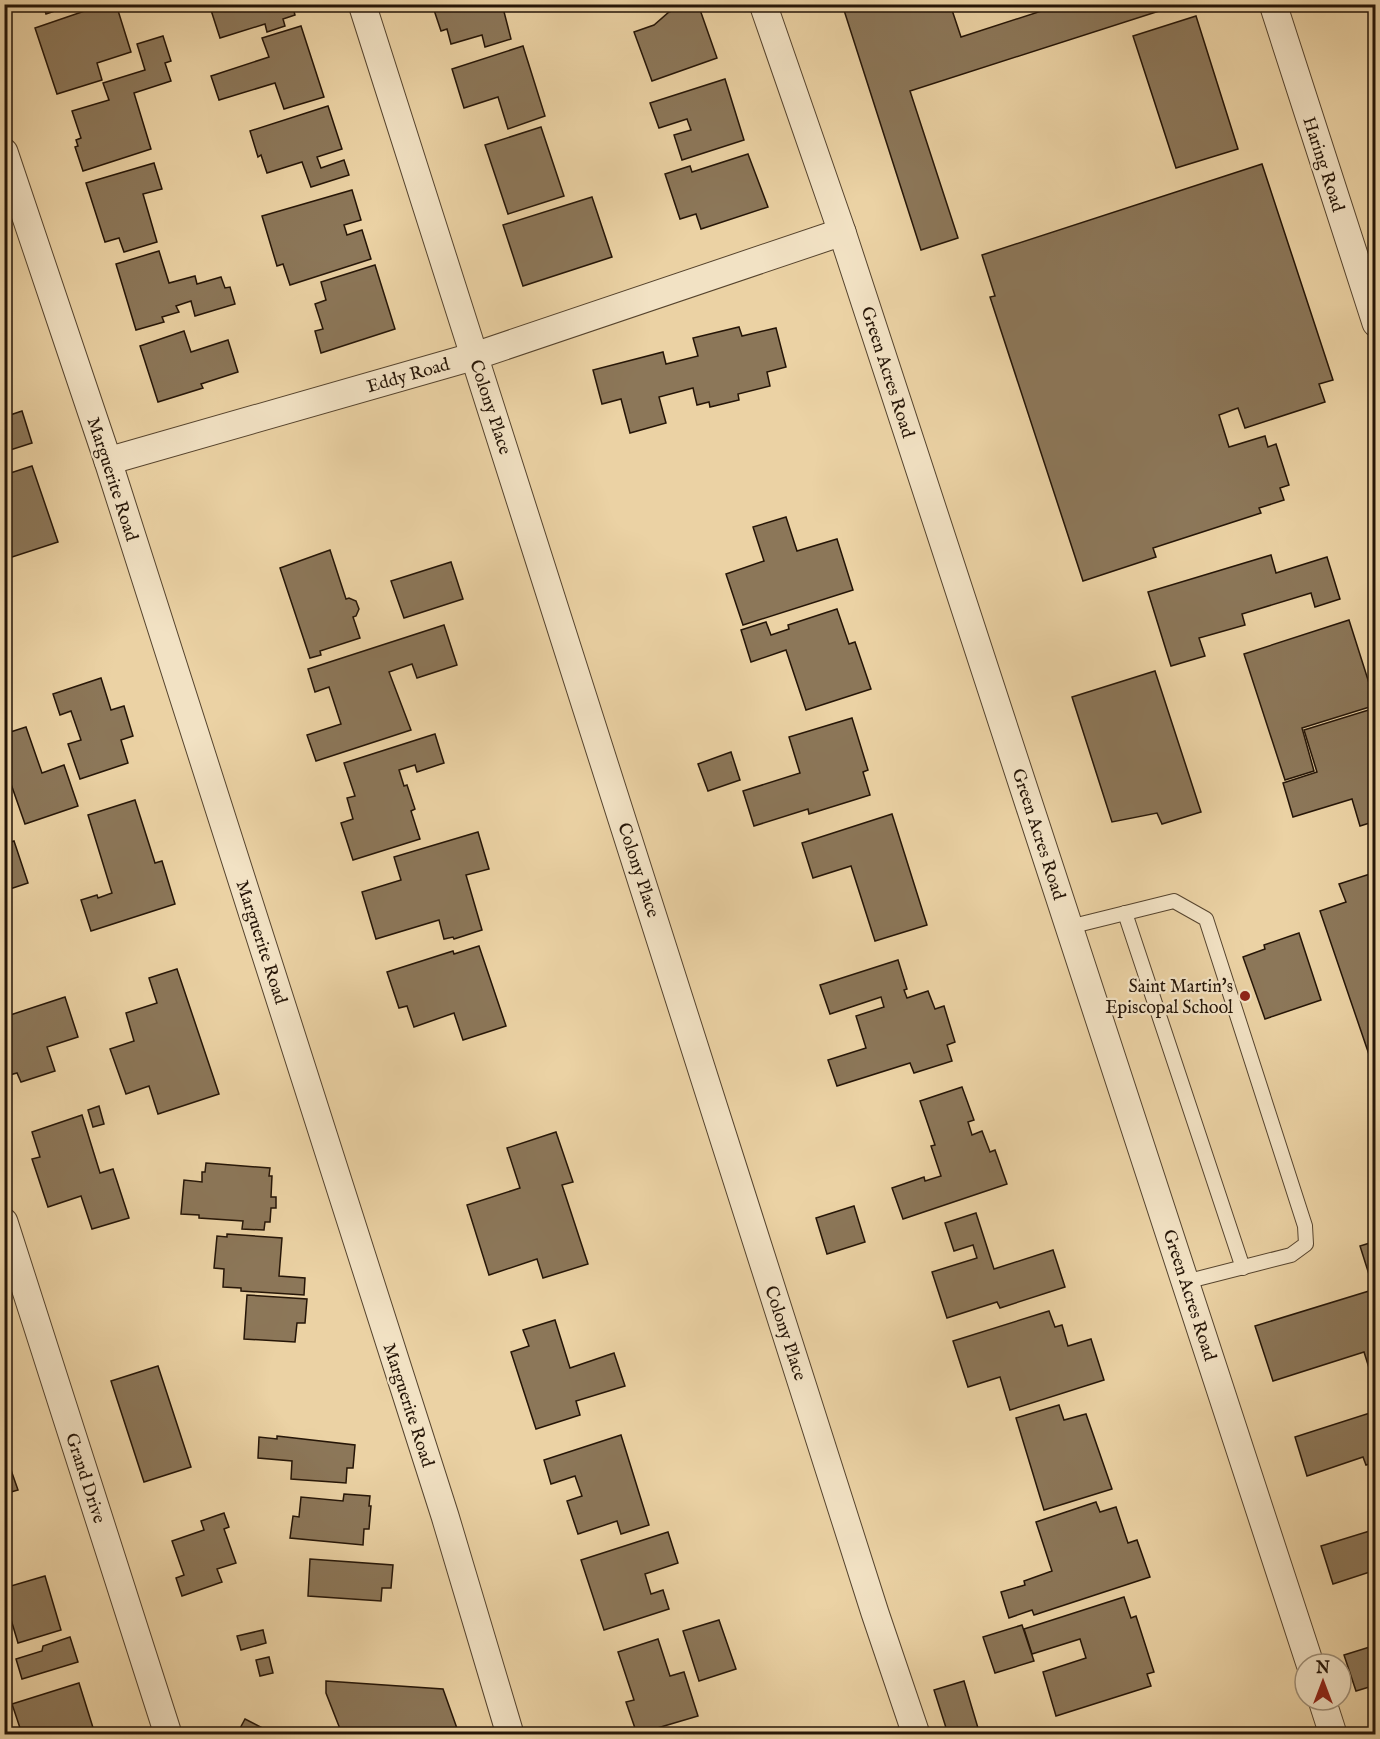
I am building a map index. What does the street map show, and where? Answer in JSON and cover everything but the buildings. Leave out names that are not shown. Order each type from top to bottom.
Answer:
[{"type":"street","name":"Colony Place","points":[[362,4],[871,1602],[916,1734]]},
{"type":"street","name":"Green Acres Road","points":[[763,4],[842,232],[1306,1652]]},
{"type":"street","name":"Haring Road","points":[[1273,4],[1376,323]]},
{"type":"street","name":"Marguerite Road","points":[[4,153],[108,461],[445,1516],[510,1734]]},
{"type":"street","name":"Eddy Road","points":[[108,461],[475,356],[842,232]]},
{"type":"street","name":"Grand Drive","points":[[4,1222],[168,1734]]},
{"type":"street","points":[[1326,1712],[1333,1734]]},
{"type":"lane","points":[[1069,927],[1174,901],[1206,919],[1305,1226],[1306,1244],[1291,1255],[1185,1282]]},
{"type":"lane","points":[[1125,913],[1243,1268]]},
{"type":"place","name":"Saint Martin's Episcopal School","points":[[1245,996]]}]
